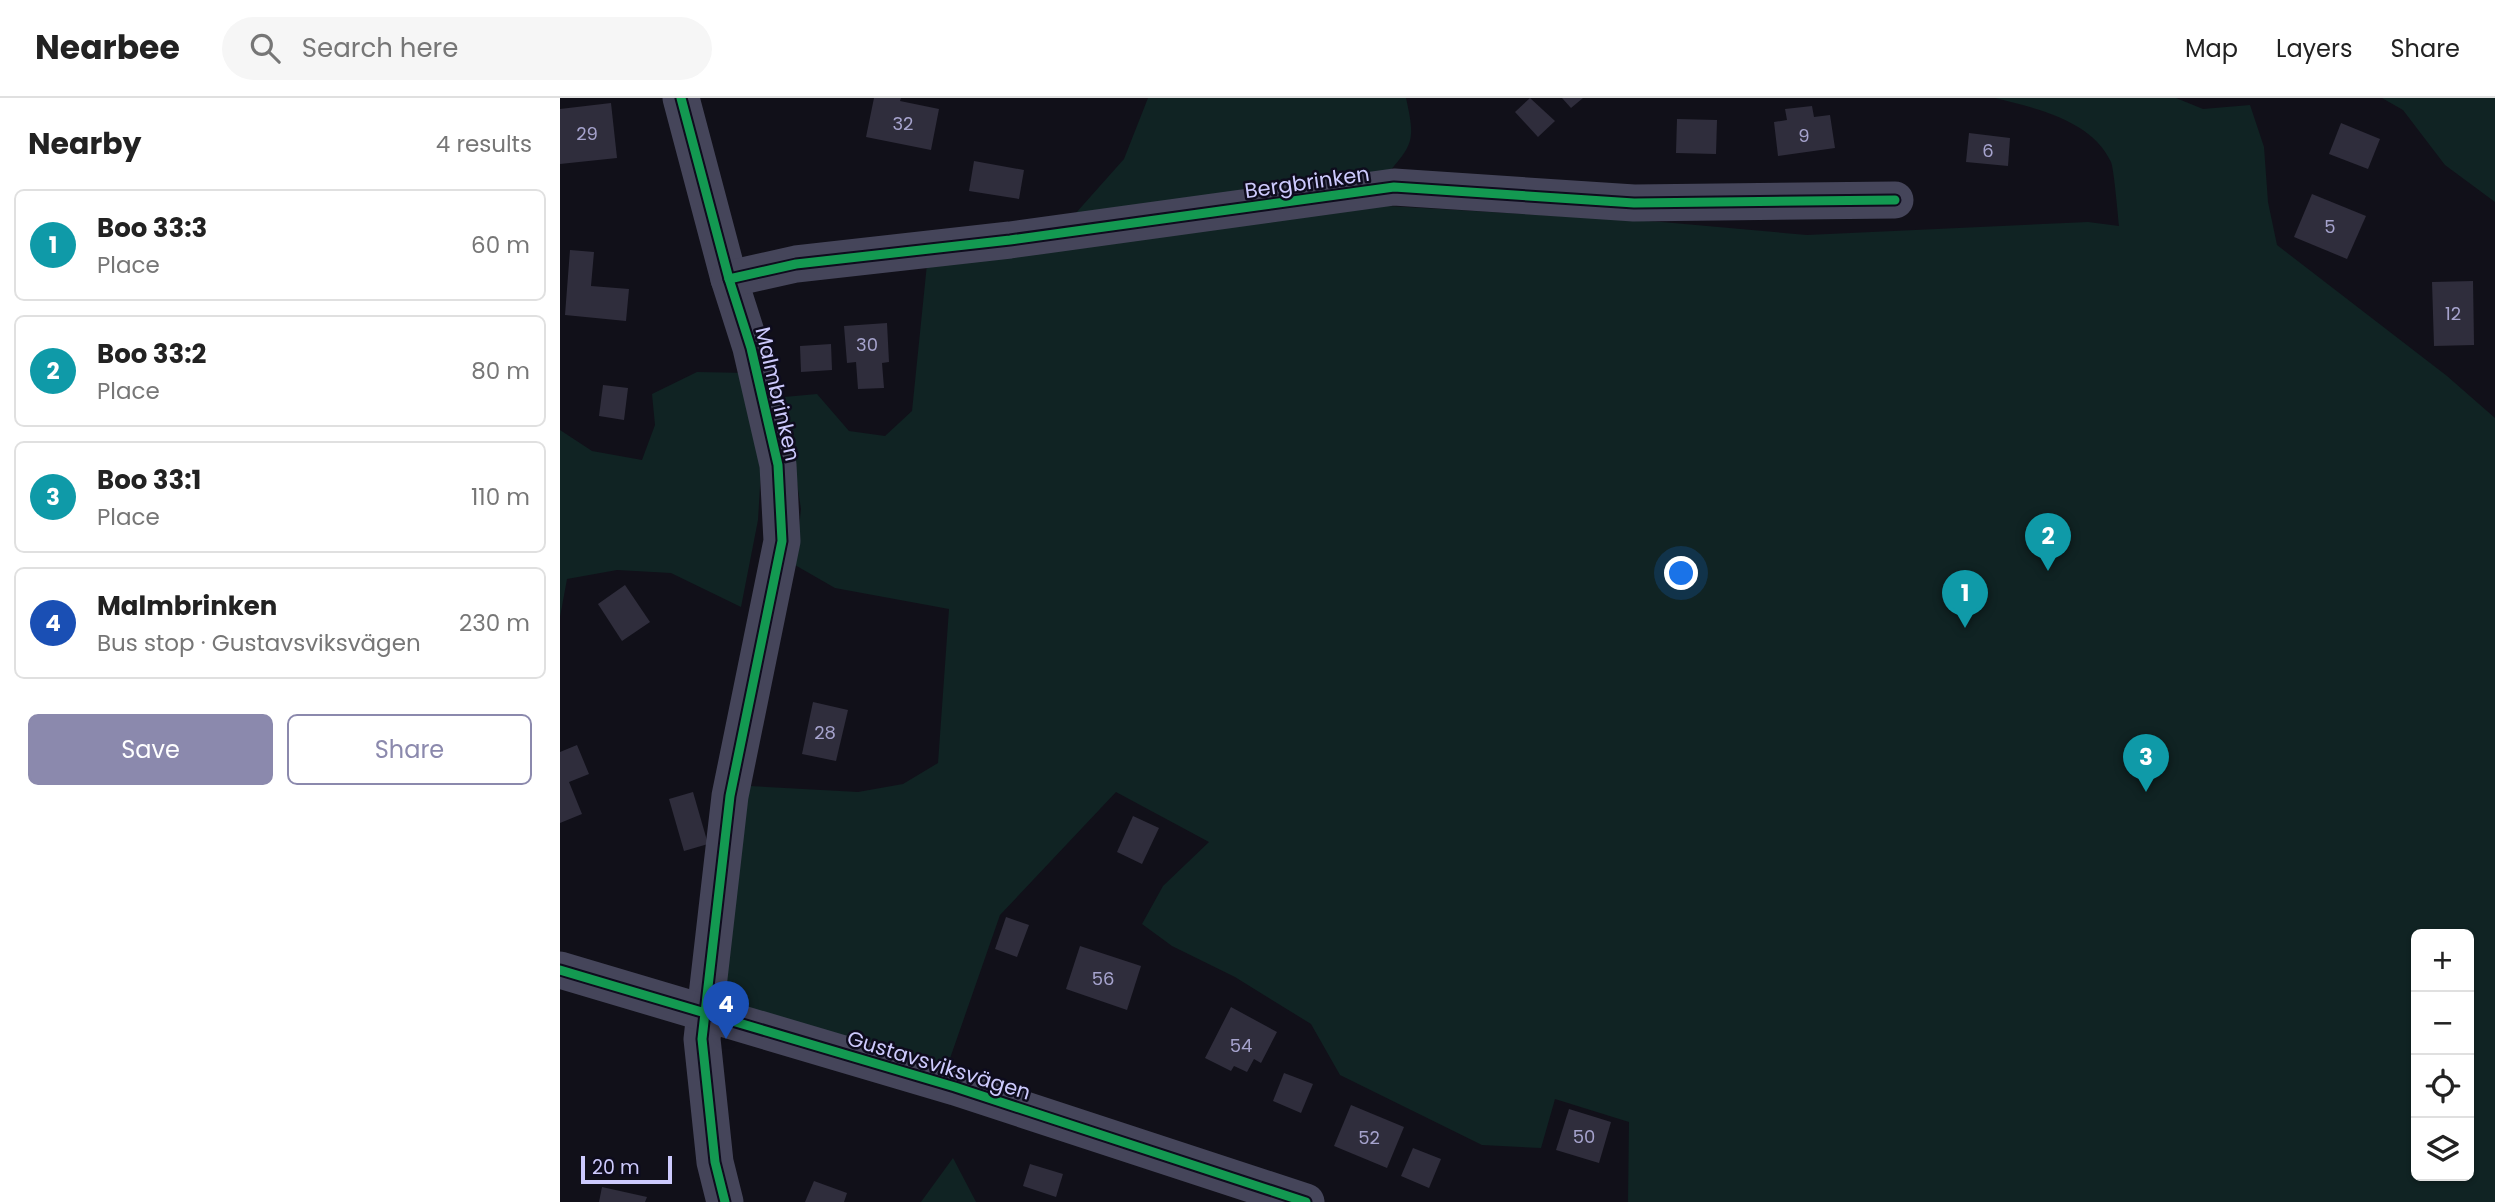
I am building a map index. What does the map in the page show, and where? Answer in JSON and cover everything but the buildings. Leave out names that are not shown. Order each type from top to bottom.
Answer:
[{"type":"street","name":"Malmbrinken","points":[[681,98],[729,279],[751,348],[778,465],[782,541],[730,796],[702,1039],[715,1161],[725,1202]]},
{"type":"street","name":"Bergbrinken","points":[[729,279],[796,264],[1010,240],[1394,187],[1634,203],[1895,200]]},
{"type":"street","name":"Gustavsviksvägen","points":[[560,970],[706,1011],[968,1091],[1306,1202]]},
{"type":"green space","points":[[1148,98],[1406,98],[1411,125],[1410,142],[1401,158],[1383,179],[1388,206],[1662,222],[1807,235],[2088,222],[2119,226],[2112,166],[2102,148],[2090,136],[2061,118],[1995,98],[2176,98],[2203,109],[2250,105],[2264,147],[2268,202],[2277,245],[2447,376],[2495,418],[2495,1202],[1628,1202],[1629,1122],[1555,1099],[1541,1148],[1482,1145],[1340,1075],[1311,1024],[1235,977],[1172,946],[1142,924],[1163,886],[1209,842],[1116,792],[1000,915],[947,1067],[714,1000],[750,786],[858,792],[903,784],[938,763],[949,609],[835,588],[795,565],[801,509],[784,397],[817,394],[849,431],[885,436],[912,411],[927,264],[1075,214],[1124,159]]},
{"type":"green space","points":[[2382,98],[2495,98],[2495,202],[2445,165],[2403,110]]},
{"type":"green space","points":[[697,372],[748,373],[762,453],[758,520],[741,607],[671,573],[617,570],[567,579],[560,617],[560,430],[592,451],[642,460],[655,425],[652,394]]},
{"type":"green space","points":[[953,1158],[976,1202],[921,1202]]},
{"type":"cycle path","points":[[681,98],[729,279],[751,348],[778,465],[782,541],[730,796],[702,1039],[715,1162],[725,1202]]},
{"type":"cycle path","points":[[729,279],[796,264],[1010,240],[1394,187],[1634,203],[1895,200]]},
{"type":"cycle path","points":[[560,970],[955,1087],[1306,1202]]},
{"type":"place","name":"Boo 33:2","points":[[2048,571]]},
{"type":"place","name":"Boo 33:3","points":[[1965,628]]},
{"type":"place","name":"Boo 33:1","points":[[2146,792]]},
{"type":"place","name":"Malmbrinken","points":[[726,1039]]}]
